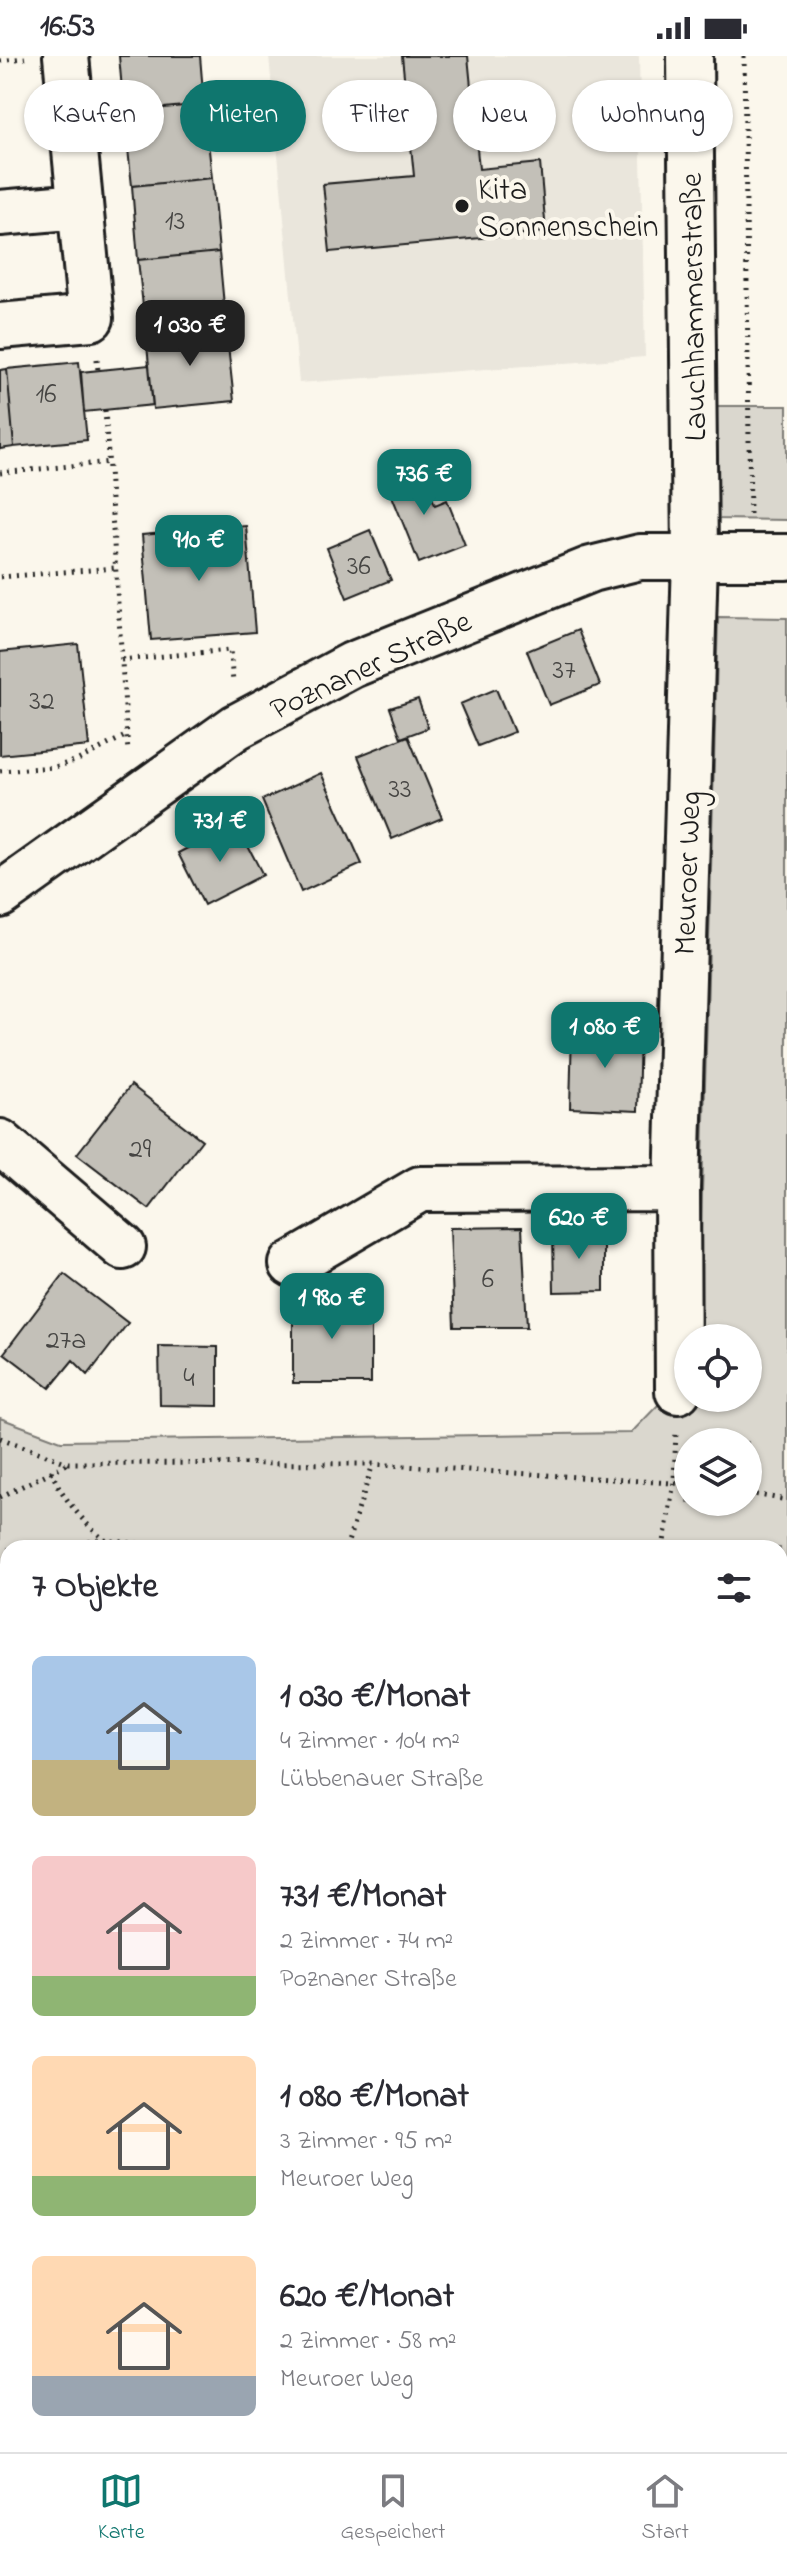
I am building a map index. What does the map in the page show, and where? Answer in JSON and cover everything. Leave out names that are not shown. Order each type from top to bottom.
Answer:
[{"type":"street","points":[[0,326],[91,318],[66,56]]},
{"type":"street","name":"Lauchhammerstraße","points":[[690,56],[695,557]]},
{"type":"street","points":[[0,213],[80,206]]},
{"type":"street","name":"Poznaner Straße","points":[[0,895],[236,727],[352,665],[591,569],[640,557],[769,557]]},
{"type":"street","name":"Meuroer Weg","points":[[678,1324],[677,1188],[695,557]]},
{"type":"street","points":[[0,1142],[123,1247]]},
{"type":"street","points":[[292,1264],[420,1189],[677,1188]]},
{"type":"path","points":[[744,56],[769,557]]},
{"type":"path","points":[[105,410],[131,802]]},
{"type":"path","points":[[0,473],[110,462]]},
{"type":"path","points":[[0,577],[115,568]]},
{"type":"path","points":[[121,660],[230,650]]},
{"type":"path","points":[[0,771],[55,767],[78,760],[127,735]]},
{"type":"path","points":[[0,1438],[68,1463],[373,1464],[674,1482],[664,1540]]},
{"type":"path","points":[[0,1497],[68,1463]]},
{"type":"path","points":[[349,1540],[373,1464]]},
{"type":"path","points":[[51,1471],[60,1491],[103,1540]]},
{"type":"path","points":[[762,1496],[787,1500]]},
{"type":"shaded area","name":"Kita Sonnenschein","points":[[269,56],[639,56],[639,80],[572,80],[572,152],[641,152],[645,357],[299,383],[278,152],[306,152],[306,80],[271,80]]},
{"type":"shaded area","points":[[715,406],[787,406],[787,520],[714,519]]},
{"type":"shaded area","points":[[718,617],[787,618],[787,1540],[0,1540],[0,1418],[61,1441],[631,1433],[659,1404],[674,1404],[674,1412],[762,1412],[762,1324],[698,1324]]},
{"type":"building","points":[[119,56],[200,56],[202,80],[180,80],[180,106],[164,108],[164,80],[121,80]]},
{"type":"building","points":[[402,56],[468,56],[470,80],[453,80],[453,152],[477,152],[479,169],[540,163],[546,232],[330,252],[323,184],[414,176],[412,152],[437,152],[437,80],[404,80]]},
{"type":"building","points":[[180,106],[180,152],[209,152],[212,178],[132,186],[128,152],[164,152],[164,108]]},
{"type":"building","points":[[212,178],[219,252],[138,260],[132,186]]},
{"type":"building","points":[[219,252],[226,327],[146,334],[138,260]]},
{"type":"building","points":[[226,327],[234,401],[153,409],[146,334]]},
{"type":"building","points":[[79,362],[87,440],[14,447],[7,369]]},
{"type":"building","points":[[149,365],[153,405],[84,412],[81,372]]},
{"type":"building","points":[[7,369],[14,447],[0,449],[0,370]]},
{"type":"building","points":[[421,467],[435,505],[447,500],[465,545],[419,563],[386,481]]},
{"type":"building","points":[[246,526],[255,632],[151,640],[142,535]]},
{"type":"building","points":[[370,530],[391,580],[347,598],[327,548]]},
{"type":"building","points":[[578,630],[600,685],[549,705],[527,651]]},
{"type":"building","points":[[78,644],[89,746],[0,755],[0,652]]},
{"type":"building","points":[[496,689],[514,732],[478,746],[460,704]]},
{"type":"building","points":[[418,699],[428,728],[401,738],[390,708]]},
{"type":"building","points":[[408,736],[442,818],[392,839],[358,756]]},
{"type":"building","points":[[321,773],[362,864],[301,892],[262,800]]},
{"type":"building","points":[[236,823],[263,875],[204,905],[178,853]]},
{"type":"building","points":[[572,1029],[640,1030],[638,1111],[570,1108]]},
{"type":"building","points":[[131,1085],[202,1140],[149,1209],[77,1154]]},
{"type":"building","points":[[522,1227],[527,1327],[454,1327],[450,1228]]},
{"type":"building","points":[[604,1231],[604,1291],[554,1292],[553,1232]]},
{"type":"building","points":[[64,1274],[128,1323],[88,1375],[73,1360],[50,1388],[4,1353]]},
{"type":"building","points":[[371,1299],[371,1383],[293,1383],[293,1300]]},
{"type":"building","points":[[159,1346],[218,1347],[218,1406],[160,1405]]},
{"type":"place","name":"Kita Sonnenschein","points":[[462,206]]}]
